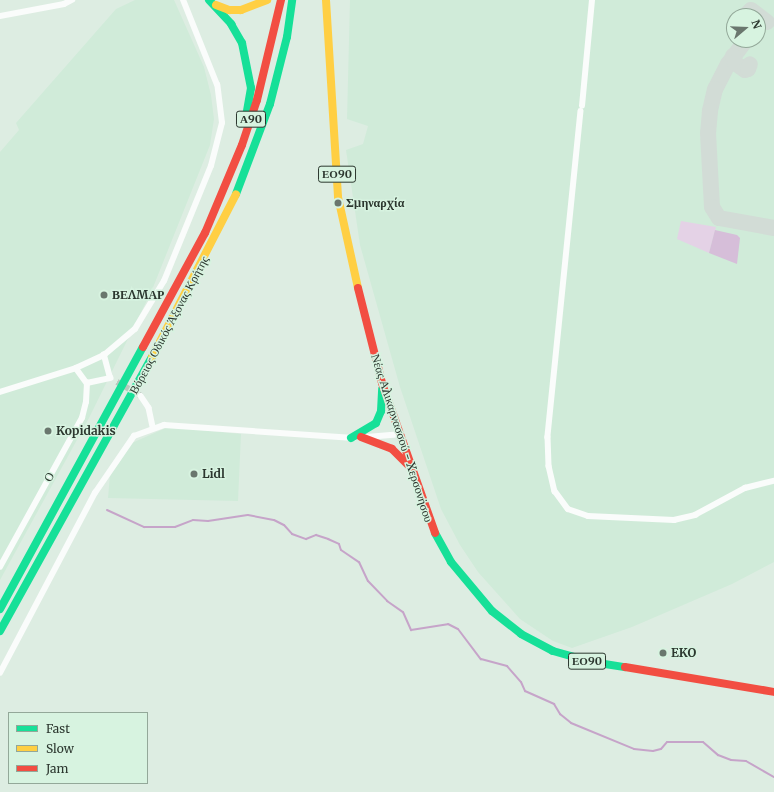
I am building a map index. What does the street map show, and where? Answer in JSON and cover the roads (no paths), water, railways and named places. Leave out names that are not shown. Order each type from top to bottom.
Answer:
[{"type":"main road","points":[[212,2],[229,10],[241,10],[267,0]]},
{"type":"main road","name":"Βόρειος Οδικός Άξονας Κρήτης","points":[[0,609],[120,392],[204,233],[242,145],[257,100],[282,0]]},
{"type":"main road","name":"Βόρειος Οδικός Άξονας Κρήτης","points":[[0,631],[177,312],[242,181],[258,141],[287,37],[292,0]]},
{"type":"main road","points":[[287,37],[298,0]]},
{"type":"main road","name":"Νέας Αλικαρνασσού - Χερσονήσου","points":[[326,0],[329,75],[338,197],[357,288],[382,383],[409,466],[434,532],[451,562],[481,600],[521,634],[553,651],[580,659],[774,692]]},
{"type":"main road","points":[[204,233],[243,126],[250,88],[242,43],[231,24],[212,2]]},
{"type":"main road","points":[[351,438],[366,431],[376,423],[381,410],[382,383]]},
{"type":"main road","points":[[361,438],[392,449],[409,466]]},
{"type":"street","points":[[0,16],[64,4],[72,0]]},
{"type":"street","points":[[0,392],[76,368],[104,355],[129,336],[152,302],[167,273],[219,144],[222,113],[219,94],[183,0]]},
{"type":"street","points":[[592,0],[548,437],[548,466],[555,491],[568,509],[588,516],[674,520],[695,515],[745,488],[774,481]]},
{"type":"street","points":[[104,355],[110,378],[116,382]]},
{"type":"street","points":[[76,368],[87,383],[110,378]]},
{"type":"street","name":"Ο","points":[[0,567],[82,418],[86,402],[87,383]]},
{"type":"street","points":[[141,396],[149,408],[153,427]]},
{"type":"street","points":[[0,673],[99,488],[130,439],[153,427],[185,426],[351,438],[399,434]]},
{"type":"waterway","points":[[107,510],[144,527],[175,527],[193,520],[208,521],[248,515],[274,520],[284,525],[292,534],[306,539],[316,535],[328,539],[339,544],[341,550],[359,562],[368,581],[387,601],[403,612],[411,630],[448,624],[458,629],[481,659],[507,666],[521,682],[525,691],[554,704],[560,714],[571,723],[634,749],[653,751],[661,749],[667,742],[703,742],[718,755],[731,760],[746,761],[774,777]]},
{"type":"tunnel","points":[[117,382],[141,396]]},
{"type":"place","name":"Σμηναρχία","points":[[338,203]]},
{"type":"place","name":"ΒΕΛΜΑΡ","points":[[104,295]]},
{"type":"place","name":"Kopidakis","points":[[48,431]]},
{"type":"place","name":"Lidl","points":[[194,474]]},
{"type":"place","name":"EKO","points":[[663,653]]}]
